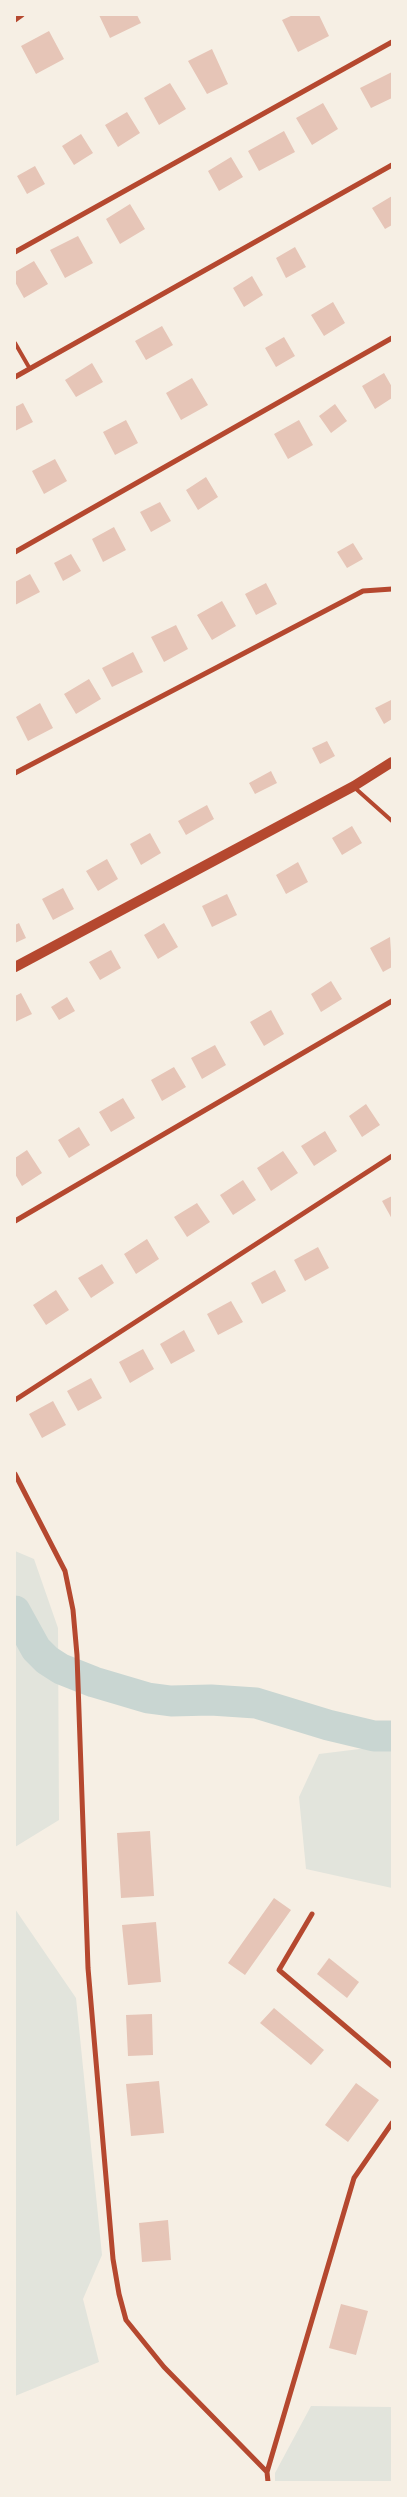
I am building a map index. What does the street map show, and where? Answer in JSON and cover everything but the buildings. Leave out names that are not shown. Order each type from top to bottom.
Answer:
[{"type":"main road","points":[[15,967],[354,786],[392,762]]},
{"type":"street","points":[[15,20],[22,15]]},
{"type":"street","points":[[15,252],[392,42]]},
{"type":"street","points":[[15,377],[392,165]]},
{"type":"street","points":[[15,552],[392,338]]},
{"type":"street","points":[[15,773],[364,591],[392,589]]},
{"type":"street","points":[[15,1220],[392,1001]]},
{"type":"street","points":[[15,1400],[392,1156]]},
{"type":"street","points":[[15,1474],[47,1531],[65,1571],[73,1610],[77,1655],[88,1968],[114,2259],[119,2294],[126,2320],[164,2367],[267,2472]]},
{"type":"street","points":[[312,1914],[279,1970],[392,2066]]},
{"type":"street","points":[[268,2482],[267,2472],[354,2178],[392,2123]]},
{"type":"lane","points":[[15,342],[30,369]]},
{"type":"lane","points":[[354,786],[392,821]]},
{"type":"shaded area","points":[[15,1551],[34,1559],[58,1628],[59,1820],[15,1847]]},
{"type":"shaded area","points":[[392,1745],[392,1888],[306,1869],[299,1797],[319,1754]]},
{"type":"shaded area","points":[[15,1909],[76,1998],[102,2255],[83,2299],[99,2362],[15,2396]]},
{"type":"shaded area","points":[[311,2406],[392,2407],[392,2482],[275,2482],[275,2473]]},
{"type":"waterway","points":[[15,1611],[36,1649],[47,1660],[61,1669],[94,1682],[148,1698],[171,1701],[211,1700],[256,1703],[328,1725],[374,1736],[392,1736]]}]
